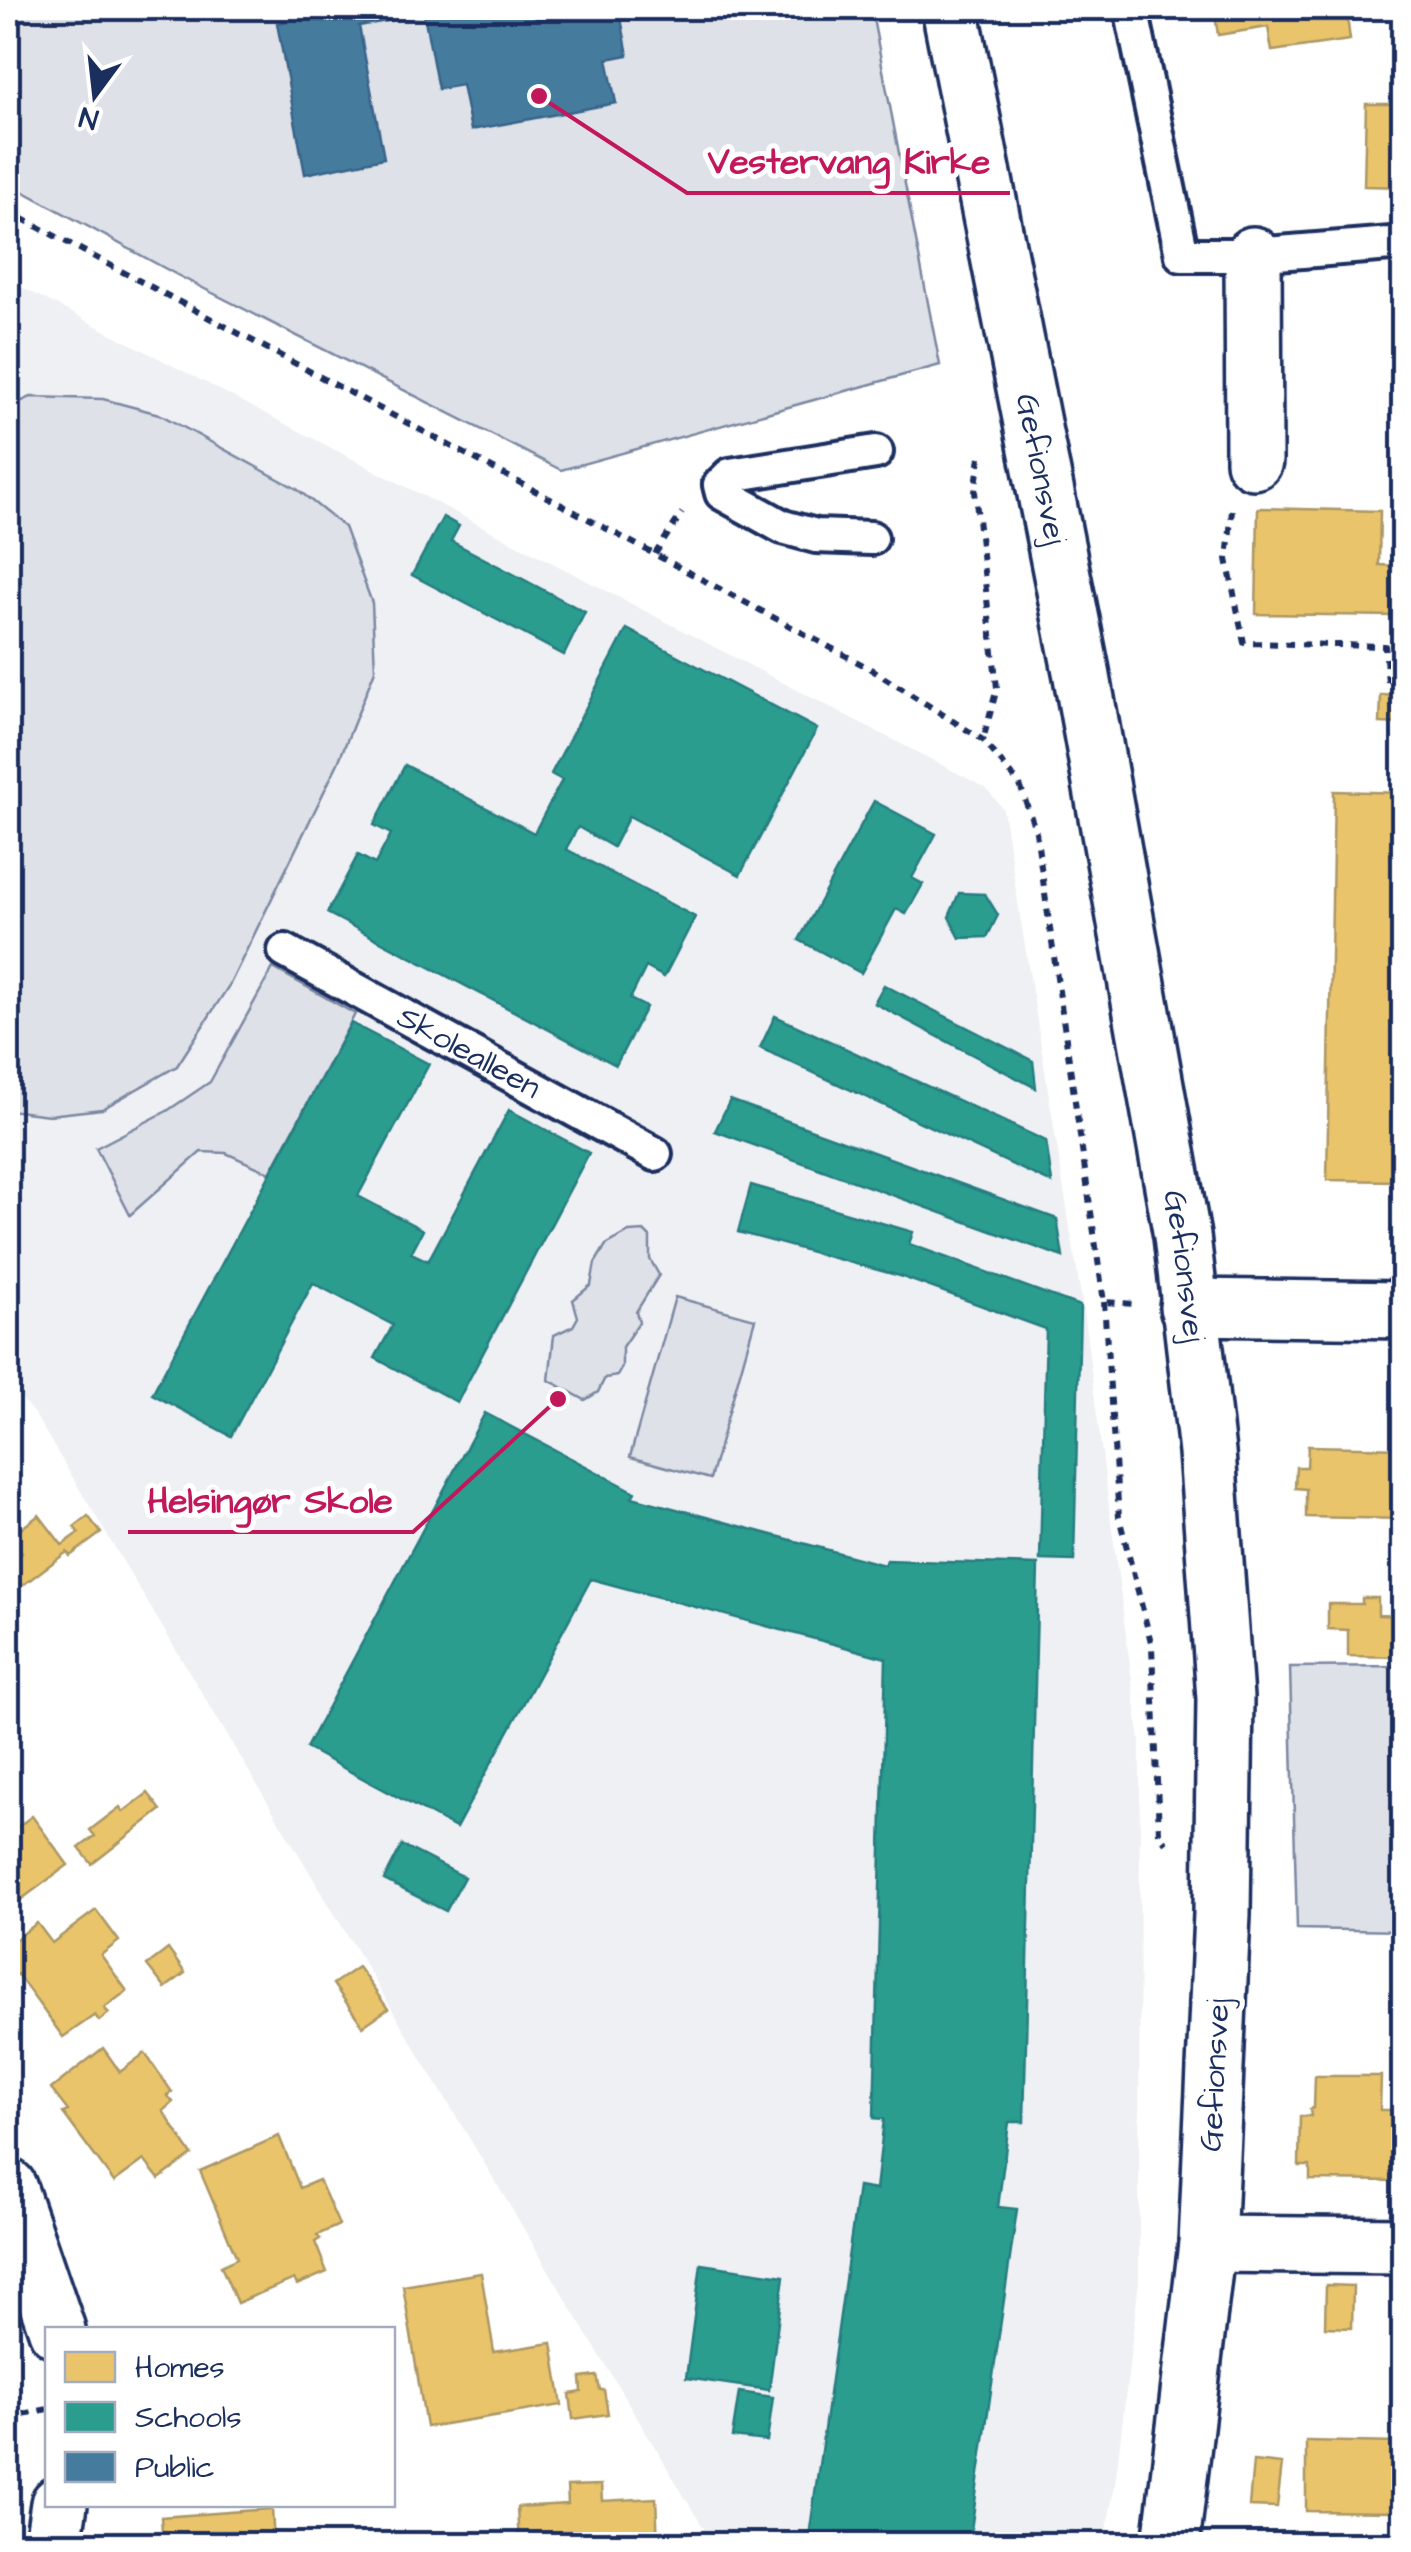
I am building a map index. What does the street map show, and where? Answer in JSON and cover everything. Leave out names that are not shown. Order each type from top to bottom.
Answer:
[{"type":"main road","name":"Gefionsvej","points":[[950,8],[1081,671],[1182,1236],[1207,1452],[1225,1698],[1222,1914],[1207,2244],[1171,2544]]},
{"type":"main road","points":[[1253,254],[1254,461]]},
{"type":"main road","points":[[1188,1307],[1404,1310]]},
{"type":"main road","points":[[8,2186],[56,2327]]},
{"type":"main road","points":[[1207,2244],[1404,2246]]},
{"type":"main road","points":[[53,2544],[59,2507]]},
{"type":"lane","points":[[1130,8],[1182,255],[1404,243]]},
{"type":"lane","points":[[871,538],[816,536],[782,527],[722,492],[720,485],[730,474],[876,452]]},
{"type":"lane","name":"Skolealleen","points":[[286,951],[655,1154]]},
{"type":"path","points":[[8,210],[882,674],[983,740],[1020,786],[1036,832],[1104,1302],[1118,1517],[1152,1646],[1159,1834],[1169,1848]]},
{"type":"path","points":[[980,451],[975,492],[997,688],[983,740]]},
{"type":"path","points":[[1254,461],[1234,486],[1227,559],[1244,643],[1384,646],[1388,683],[1404,684]]},
{"type":"path","points":[[1104,1302],[1188,1307]]},
{"type":"path","points":[[8,2416],[45,2410]]},
{"type":"shaded area","points":[[8,8],[871,8],[940,365],[561,470],[179,276],[8,183]]},
{"type":"shaded area","points":[[8,280],[986,788],[1003,809],[1082,1302],[1140,1741],[1139,2281],[1115,2485],[1104,2544],[713,2544],[35,1415],[8,1383]]},
{"type":"shaded area","points":[[31,397],[103,399],[159,414],[297,489],[344,527],[372,603],[375,670],[338,763],[230,984],[177,1066],[102,1109],[49,1115],[8,1110],[8,407]]},
{"type":"shaded area","points":[[273,968],[355,1014],[270,1173],[226,1153],[201,1152],[130,1215],[96,1148],[167,1111],[210,1082]]},
{"type":"shaded area","points":[[644,1231],[650,1237],[650,1259],[659,1275],[636,1312],[639,1322],[622,1347],[622,1367],[617,1376],[605,1378],[598,1392],[585,1400],[549,1380],[554,1335],[573,1326],[578,1317],[573,1300],[591,1285],[595,1263],[606,1245],[629,1232]]},
{"type":"shaded area","points":[[675,1297],[755,1319],[710,1479],[630,1457]]},
{"type":"shaded area","points":[[1403,1666],[1403,1931],[1297,1929],[1290,1667]]},
{"type":"building: Homes","points":[[1214,8],[1346,8],[1350,40],[1272,51],[1268,27],[1218,35]]},
{"type":"building: Homes","points":[[1393,55],[1404,55],[1404,187],[1364,186],[1366,104],[1392,104]]},
{"type":"building: Homes","points":[[1258,508],[1380,511],[1379,565],[1398,566],[1398,552],[1404,553],[1404,663],[1396,663],[1397,616],[1256,614]]},
{"type":"building: Homes","points":[[1381,695],[1404,696],[1404,724],[1380,723]]},
{"type":"building: Homes","points":[[1334,791],[1404,793],[1404,1109],[1397,1109],[1396,1181],[1327,1180]]},
{"type":"building: Homes","points":[[1308,1446],[1404,1448],[1404,1519],[1306,1517],[1306,1489],[1295,1488],[1296,1467],[1307,1467]]},
{"type":"building: Homes","points":[[39,1515],[62,1545],[79,1533],[74,1527],[88,1516],[101,1533],[70,1556],[67,1552],[19,1588],[8,1573],[8,1564],[22,1553],[10,1537]]},
{"type":"building: Homes","points":[[1362,1598],[1378,1598],[1378,1615],[1404,1616],[1404,1657],[1348,1656],[1348,1630],[1328,1629],[1328,1604],[1362,1604]]},
{"type":"building: Homes","points":[[148,1793],[161,1810],[92,1864],[79,1848],[95,1836],[90,1830],[120,1807],[123,1812]]},
{"type":"building: Homes","points":[[32,1816],[68,1865],[11,1907],[8,1834]]},
{"type":"building: Homes","points":[[96,1910],[119,1941],[101,1955],[127,1991],[104,2008],[109,2013],[99,2021],[95,2015],[63,2037],[17,1974],[8,1981],[8,1945],[37,1923],[52,1943]]},
{"type":"building: Homes","points":[[1394,1944],[1404,1944],[1404,1968],[1394,1968]]},
{"type":"building: Homes","points":[[168,1949],[185,1973],[165,1988],[147,1965]]},
{"type":"building: Homes","points":[[358,1967],[388,2009],[363,2026],[333,1984]]},
{"type":"building: Homes","points":[[103,2048],[120,2072],[145,2053],[172,2092],[167,2095],[173,2102],[163,2111],[192,2155],[159,2179],[144,2160],[114,2182],[63,2113],[68,2111],[51,2089]]},
{"type":"building: Homes","points":[[1315,2076],[1381,2076],[1380,2110],[1404,2110],[1403,2181],[1310,2180],[1310,2166],[1299,2166],[1300,2116],[1311,2116],[1310,2109],[1314,2108]]},
{"type":"building: Homes","points":[[279,2136],[300,2188],[319,2180],[339,2225],[317,2235],[320,2239],[315,2242],[327,2272],[297,2285],[294,2279],[237,2303],[221,2266],[237,2258],[200,2171]]},
{"type":"building: Homes","points":[[481,2273],[494,2352],[552,2343],[562,2405],[426,2427],[403,2286]]},
{"type":"building: Homes","points":[[1326,2285],[1353,2286],[1352,2328],[1325,2327]]},
{"type":"building: Homes","points":[[597,2376],[608,2414],[573,2419],[570,2394],[582,2392],[581,2378]]},
{"type":"building: Homes","points":[[1306,2441],[1398,2443],[1398,2512],[1306,2511]]},
{"type":"building: Homes","points":[[1253,2461],[1282,2464],[1277,2507],[1249,2506]]},
{"type":"building: Homes","points":[[601,2485],[602,2501],[656,2498],[658,2544],[519,2544],[517,2507],[568,2504],[567,2486]]},
{"type":"building: Homes","points":[[272,2509],[274,2544],[163,2544],[161,2517]]},
{"type":"building: Schools","points":[[443,517],[459,526],[451,541],[585,612],[564,655],[412,575]]},
{"type":"building: Schools","points":[[627,629],[817,729],[740,875],[629,816],[613,847],[578,827],[566,849],[695,917],[664,977],[646,967],[630,999],[646,1007],[616,1065],[327,913],[358,855],[375,864],[391,834],[374,825],[405,765],[534,833],[562,780],[551,774]]},
{"type":"building: Schools","points":[[874,801],[936,834],[912,878],[923,884],[906,914],[896,909],[861,973],[799,940]]},
{"type":"building: Schools","points":[[959,893],[985,894],[998,915],[987,937],[960,938],[949,917]]},
{"type":"building: Schools","points":[[884,985],[1033,1061],[1036,1088],[874,1003]]},
{"type":"building: Schools","points":[[775,1016],[1046,1141],[1052,1183],[760,1048]]},
{"type":"building: Schools","points":[[351,1023],[429,1064],[358,1196],[423,1230],[411,1253],[428,1261],[509,1110],[589,1153],[457,1402],[375,1358],[393,1325],[313,1283],[231,1436],[152,1394]]},
{"type":"building: Schools","points":[[730,1100],[1057,1219],[1063,1257],[715,1131]]},
{"type":"building: Schools","points":[[751,1185],[913,1232],[909,1244],[1080,1306],[1074,1561],[1040,1560],[1046,1329],[900,1276],[738,1232]]},
{"type":"building: Schools","points":[[485,1413],[635,1492],[632,1497],[884,1565],[886,1560],[1038,1565],[1024,2122],[1009,2122],[998,2207],[1017,2209],[969,2544],[808,2544],[858,2187],[876,2190],[884,2119],[874,2118],[886,1658],[591,1579],[456,1828],[306,1748]]},
{"type":"building: Schools","points":[[402,1845],[464,1877],[446,1911],[384,1880]]},
{"type":"building: Schools","points":[[701,2264],[784,2276],[769,2390],[686,2378]]},
{"type":"building: Schools","points":[[739,2392],[773,2397],[767,2441],[732,2437]]},
{"type":"building: Public","points":[[328,8],[619,8],[628,55],[607,59],[616,103],[471,130],[462,85],[438,89],[424,14],[359,26],[384,158],[305,174],[277,23],[329,13]]},
{"type":"place","name":"Vestervang Kirke","points":[[539,96]]},
{"type":"place","name":"Helsingør Skole","points":[[558,1399]]}]
